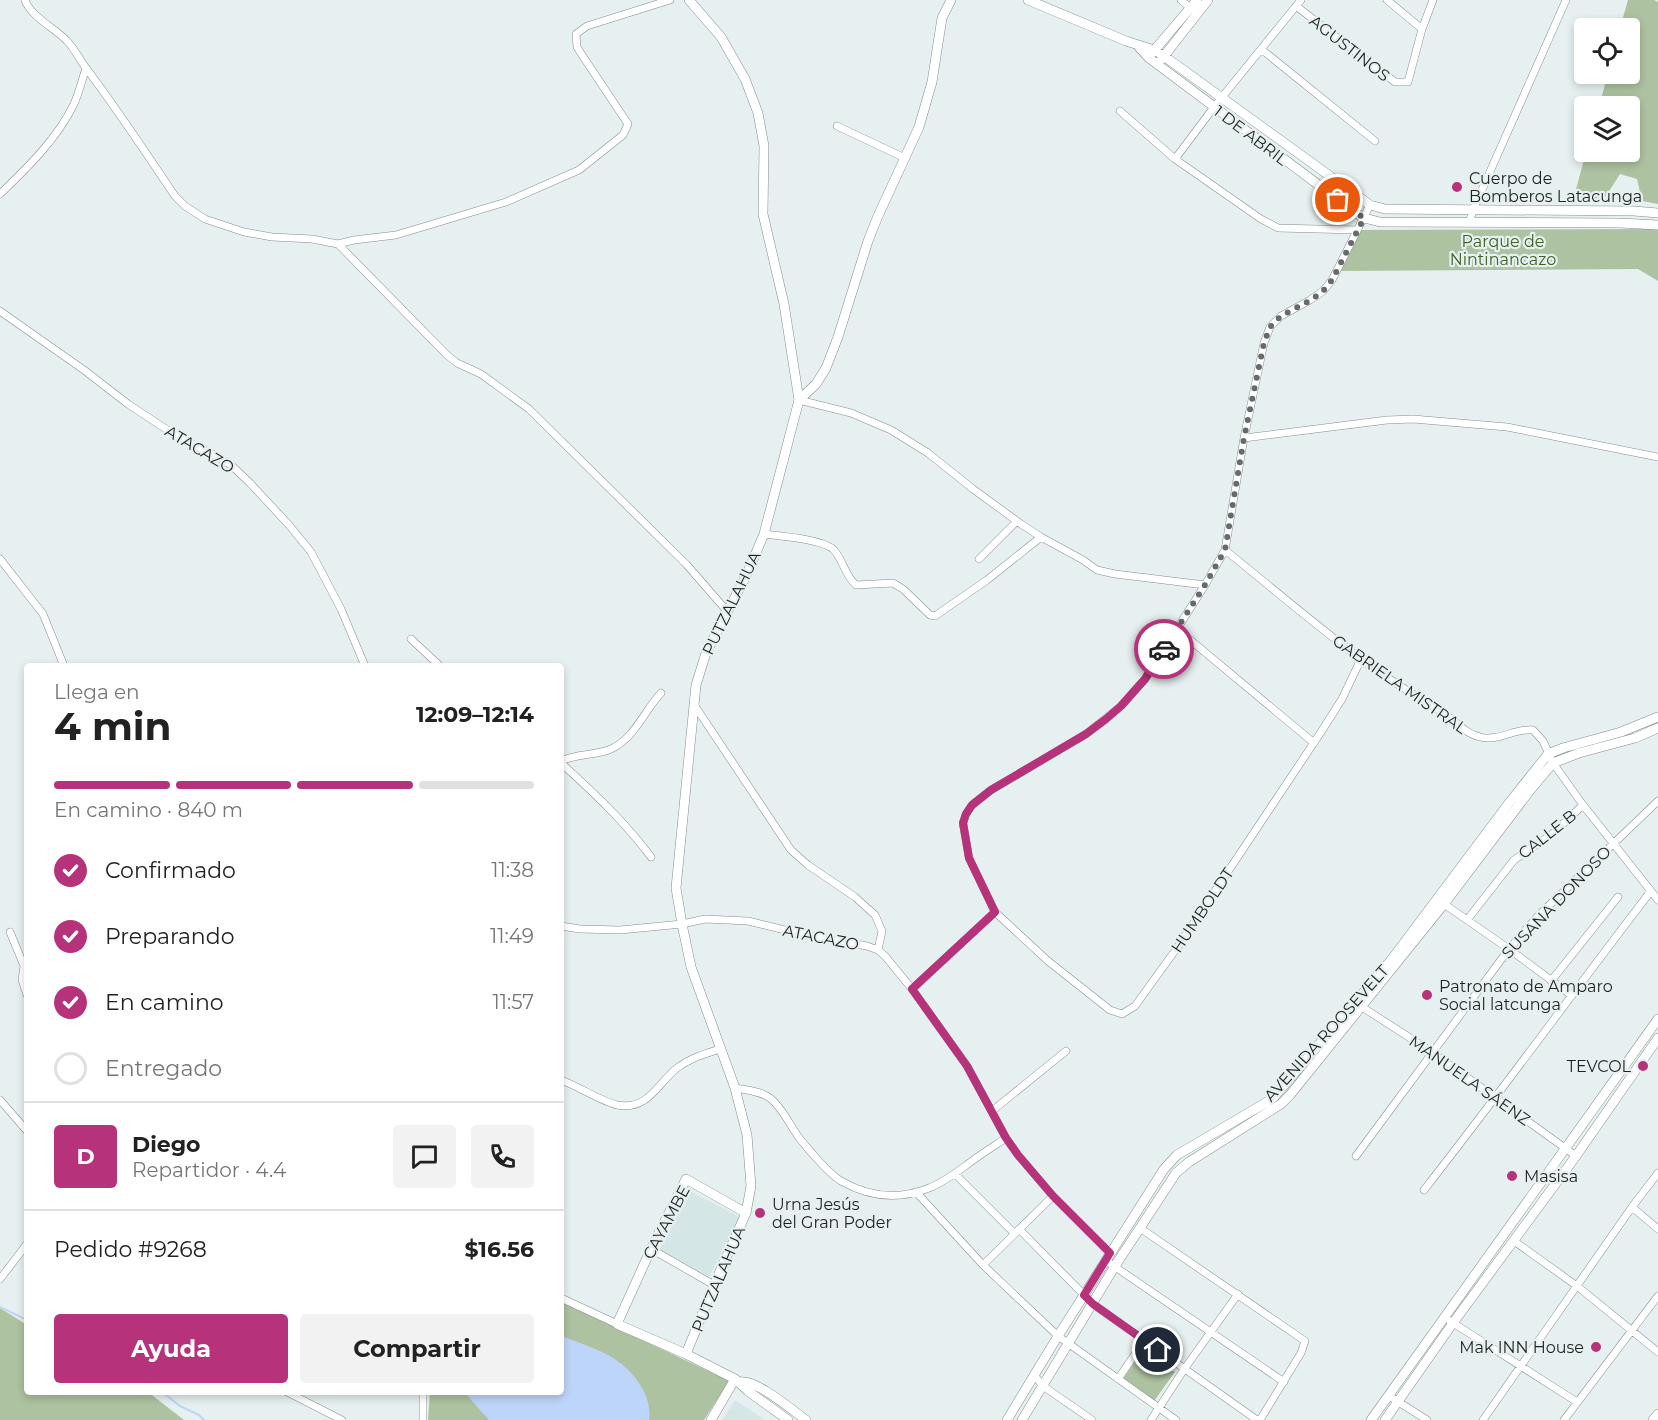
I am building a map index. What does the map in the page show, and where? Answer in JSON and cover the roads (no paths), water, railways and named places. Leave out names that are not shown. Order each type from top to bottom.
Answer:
[{"type":"street","points":[[25,0],[33,13],[70,43],[175,196],[185,206],[205,219],[244,232],[338,244],[396,235],[507,202],[579,170],[624,135],[628,124],[582,55],[576,34],[587,26],[670,0]]},
{"type":"street","name":"PUTZALAHUA","points":[[686,1354],[746,1213],[751,1186],[747,1135],[735,1088],[691,967],[676,888],[696,685],[705,652],[746,576],[764,534],[799,400],[784,304],[763,214],[764,146],[758,113],[746,79],[721,37],[689,0]]},
{"type":"street","points":[[799,400],[816,384],[826,368],[872,233],[919,128],[932,82],[942,18],[951,0]]},
{"type":"street","name":"1 DE ABRIL","points":[[1028,0],[1136,44],[1214,107],[1364,218],[1380,222],[1658,225]]},
{"type":"street","points":[[1181,0],[1194,7]]},
{"type":"street","points":[[1151,54],[1194,7],[1208,0]]},
{"type":"street","points":[[1387,0],[1422,29],[1433,0]]},
{"type":"street","points":[[1469,222],[1566,0]]},
{"type":"street","points":[[1175,159],[1298,3]]},
{"type":"street","name":"AGUSTINOS","points":[[1298,3],[1395,82],[1408,82],[1422,29]]},
{"type":"street","points":[[1158,64],[1194,7]]},
{"type":"street","points":[[1261,49],[1375,141]]},
{"type":"street","name":"1 DE ABRIL","points":[[1151,54],[1164,56],[1370,205],[1385,209],[1658,213]]},
{"type":"street","points":[[0,194],[34,160],[66,119],[76,101],[86,68]]},
{"type":"street","points":[[1120,111],[1175,159],[1261,219],[1278,228],[1357,230]]},
{"type":"street","points":[[837,126],[905,159]]},
{"type":"street","points":[[912,989],[995,912],[969,858],[963,823],[972,805],[991,790],[1086,734],[1121,706],[1145,679],[1205,585],[1225,550],[1244,438],[1264,343],[1270,327],[1281,316],[1323,291],[1332,280],[1370,205]]},
{"type":"street","points":[[338,244],[447,355],[457,363],[482,374],[529,409],[686,564],[727,611]]},
{"type":"street","name":"ATACAZO","points":[[0,311],[128,404],[177,437],[231,465],[250,483],[311,552],[341,609],[364,663]]},
{"type":"street","points":[[799,400],[851,413],[891,430],[928,453],[1017,521],[1097,570],[1205,585]]},
{"type":"street","points":[[1244,438],[1413,418],[1507,427],[1658,457]]},
{"type":"street","points":[[979,559],[1017,521]]},
{"type":"street","points":[[764,534],[826,544],[834,550],[851,581],[856,585],[893,583],[903,589],[930,615],[935,616],[987,580],[1041,537]]},
{"type":"street","name":"GABRIELA MISTRAL","points":[[1225,550],[1361,659],[1470,734],[1482,738],[1494,738],[1523,729],[1533,730],[1543,741],[1550,759],[1583,805],[1658,900]]},
{"type":"street","points":[[0,559],[43,614],[63,663]]},
{"type":"street","points":[[1177,629],[1314,743]]},
{"type":"street","points":[[411,639],[437,663]]},
{"type":"street","name":"HUMBOLDT","points":[[995,912],[1048,961],[1110,1010],[1122,1014],[1135,1006],[1179,945],[1314,743],[1342,699],[1361,659]]},
{"type":"street","points":[[564,760],[614,748],[635,728],[661,693]]},
{"type":"street","points":[[695,706],[791,850],[808,866],[855,897],[875,915],[882,931],[878,950]]},
{"type":"street","points":[[1550,759],[1563,748],[1626,730],[1658,717]]},
{"type":"street","name":"AVENIDA ROOSEVELT","points":[[1008,1420],[1108,1256],[1164,1169],[1177,1155],[1267,1102],[1282,1088],[1392,958],[1509,803],[1550,759],[1635,738],[1658,728]]},
{"type":"street","name":"AVENIDA ROOSEVELT","points":[[1022,1420],[1115,1266],[1176,1173],[1189,1162],[1281,1104],[1290,1095],[1444,904],[1531,789],[1550,759]]},
{"type":"street","points":[[564,765],[613,812],[651,857]]},
{"type":"street","name":"SUSANA DONOSO","points":[[1356,1156],[1509,949],[1538,916],[1658,801]]},
{"type":"street","name":"CALLE B","points":[[1467,920],[1514,860],[1551,835],[1583,805]]},
{"type":"street","points":[[1424,1190],[1651,891]]},
{"type":"street","points":[[1551,981],[1618,897]]},
{"type":"street","points":[[1444,904],[1571,995]]},
{"type":"street","name":"ATACAZO","points":[[564,926],[620,930],[682,924],[705,919],[748,921],[878,950],[912,989],[967,1066],[1006,1138],[1018,1155],[1115,1266],[1284,1382]]},
{"type":"street","points":[[9,932],[24,966],[22,980],[24,986]]},
{"type":"street","name":"MANUELA SÁENZ","points":[[1362,1007],[1432,1052],[1576,1156]]},
{"type":"street","points":[[1384,1420],[1418,1374],[1437,1338],[1566,1148],[1658,1019]]},
{"type":"street","points":[[1449,1321],[1514,1241],[1658,1038]]},
{"type":"street","points":[[564,1081],[614,1104],[638,1105],[685,1062],[720,1049]]},
{"type":"street","points":[[992,1111],[1066,1051]]},
{"type":"street","points":[[735,1088],[770,1098],[799,1137],[840,1180],[887,1197],[902,1196],[930,1188],[955,1174],[1006,1138]]},
{"type":"street","points":[[0,1100],[24,1128]]},
{"type":"street","points":[[1483,1420],[1632,1206],[1658,1173]]},
{"type":"street","points":[[955,1174],[1093,1304],[1259,1420],[1301,1353],[1305,1341],[1140,1228]]},
{"type":"street","name":"CAYAMBE","points":[[617,1324],[686,1179],[746,1213]]},
{"type":"street","points":[[916,1192],[983,1265],[1058,1336],[1176,1420]]},
{"type":"street","points":[[983,1265],[1053,1196]]},
{"type":"street","points":[[1632,1206],[1658,1228]]},
{"type":"street","points":[[1514,1241],[1577,1286],[1658,1352]]},
{"type":"street","points":[[0,1279],[24,1248]]},
{"type":"street","points":[[651,1249],[714,1285]]},
{"type":"street","points":[[1151,1420],[1238,1294]]},
{"type":"street","points":[[1564,1420],[1658,1296]]},
{"type":"street","points":[[564,1299],[686,1354],[737,1381],[788,1420]]},
{"type":"street","points":[[1449,1321],[1577,1402]]},
{"type":"street","points":[[1371,1420],[1409,1368],[1437,1338]]},
{"type":"street","points":[[1118,1379],[1144,1341]]},
{"type":"street","points":[[1409,1368],[1418,1374]]},
{"type":"street","points":[[1034,1375],[1043,1386],[1092,1420]]},
{"type":"street","points":[[711,1420],[737,1381]]},
{"type":"street","points":[[737,1381],[746,1382],[761,1389],[807,1420]]},
{"type":"street","points":[[293,1395],[342,1420]]},
{"type":"street","points":[[423,1395],[423,1420]]},
{"type":"street","points":[[1389,1396],[1427,1420]]},
{"type":"street","points":[[1653,1420],[1658,1414]]},
{"type":"water","points":[[564,1337],[601,1352],[628,1369],[645,1393],[649,1411],[649,1420],[489,1420],[467,1395],[564,1395]]},
{"type":"waterway","points":[[0,1307],[24,1319]]},
{"type":"waterway","points":[[166,1395],[204,1420]]},
{"type":"place","name":"Cuerpo de Bomberos Latacunga","points":[[1457,187]]},
{"type":"place","name":"Patronato de Amparo Social latcunga","points":[[1427,995]]},
{"type":"place","name":"TEVCOL","points":[[1643,1066]]},
{"type":"place","name":"Masisa","points":[[1512,1176]]},
{"type":"place","name":"Urna Jesús del Gran Poder","points":[[760,1213]]},
{"type":"place","name":"Mak INN House","points":[[1596,1347]]},
{"type":"park label","name":"Parque de Nintinancazo","points":[[1503,250]]}]
